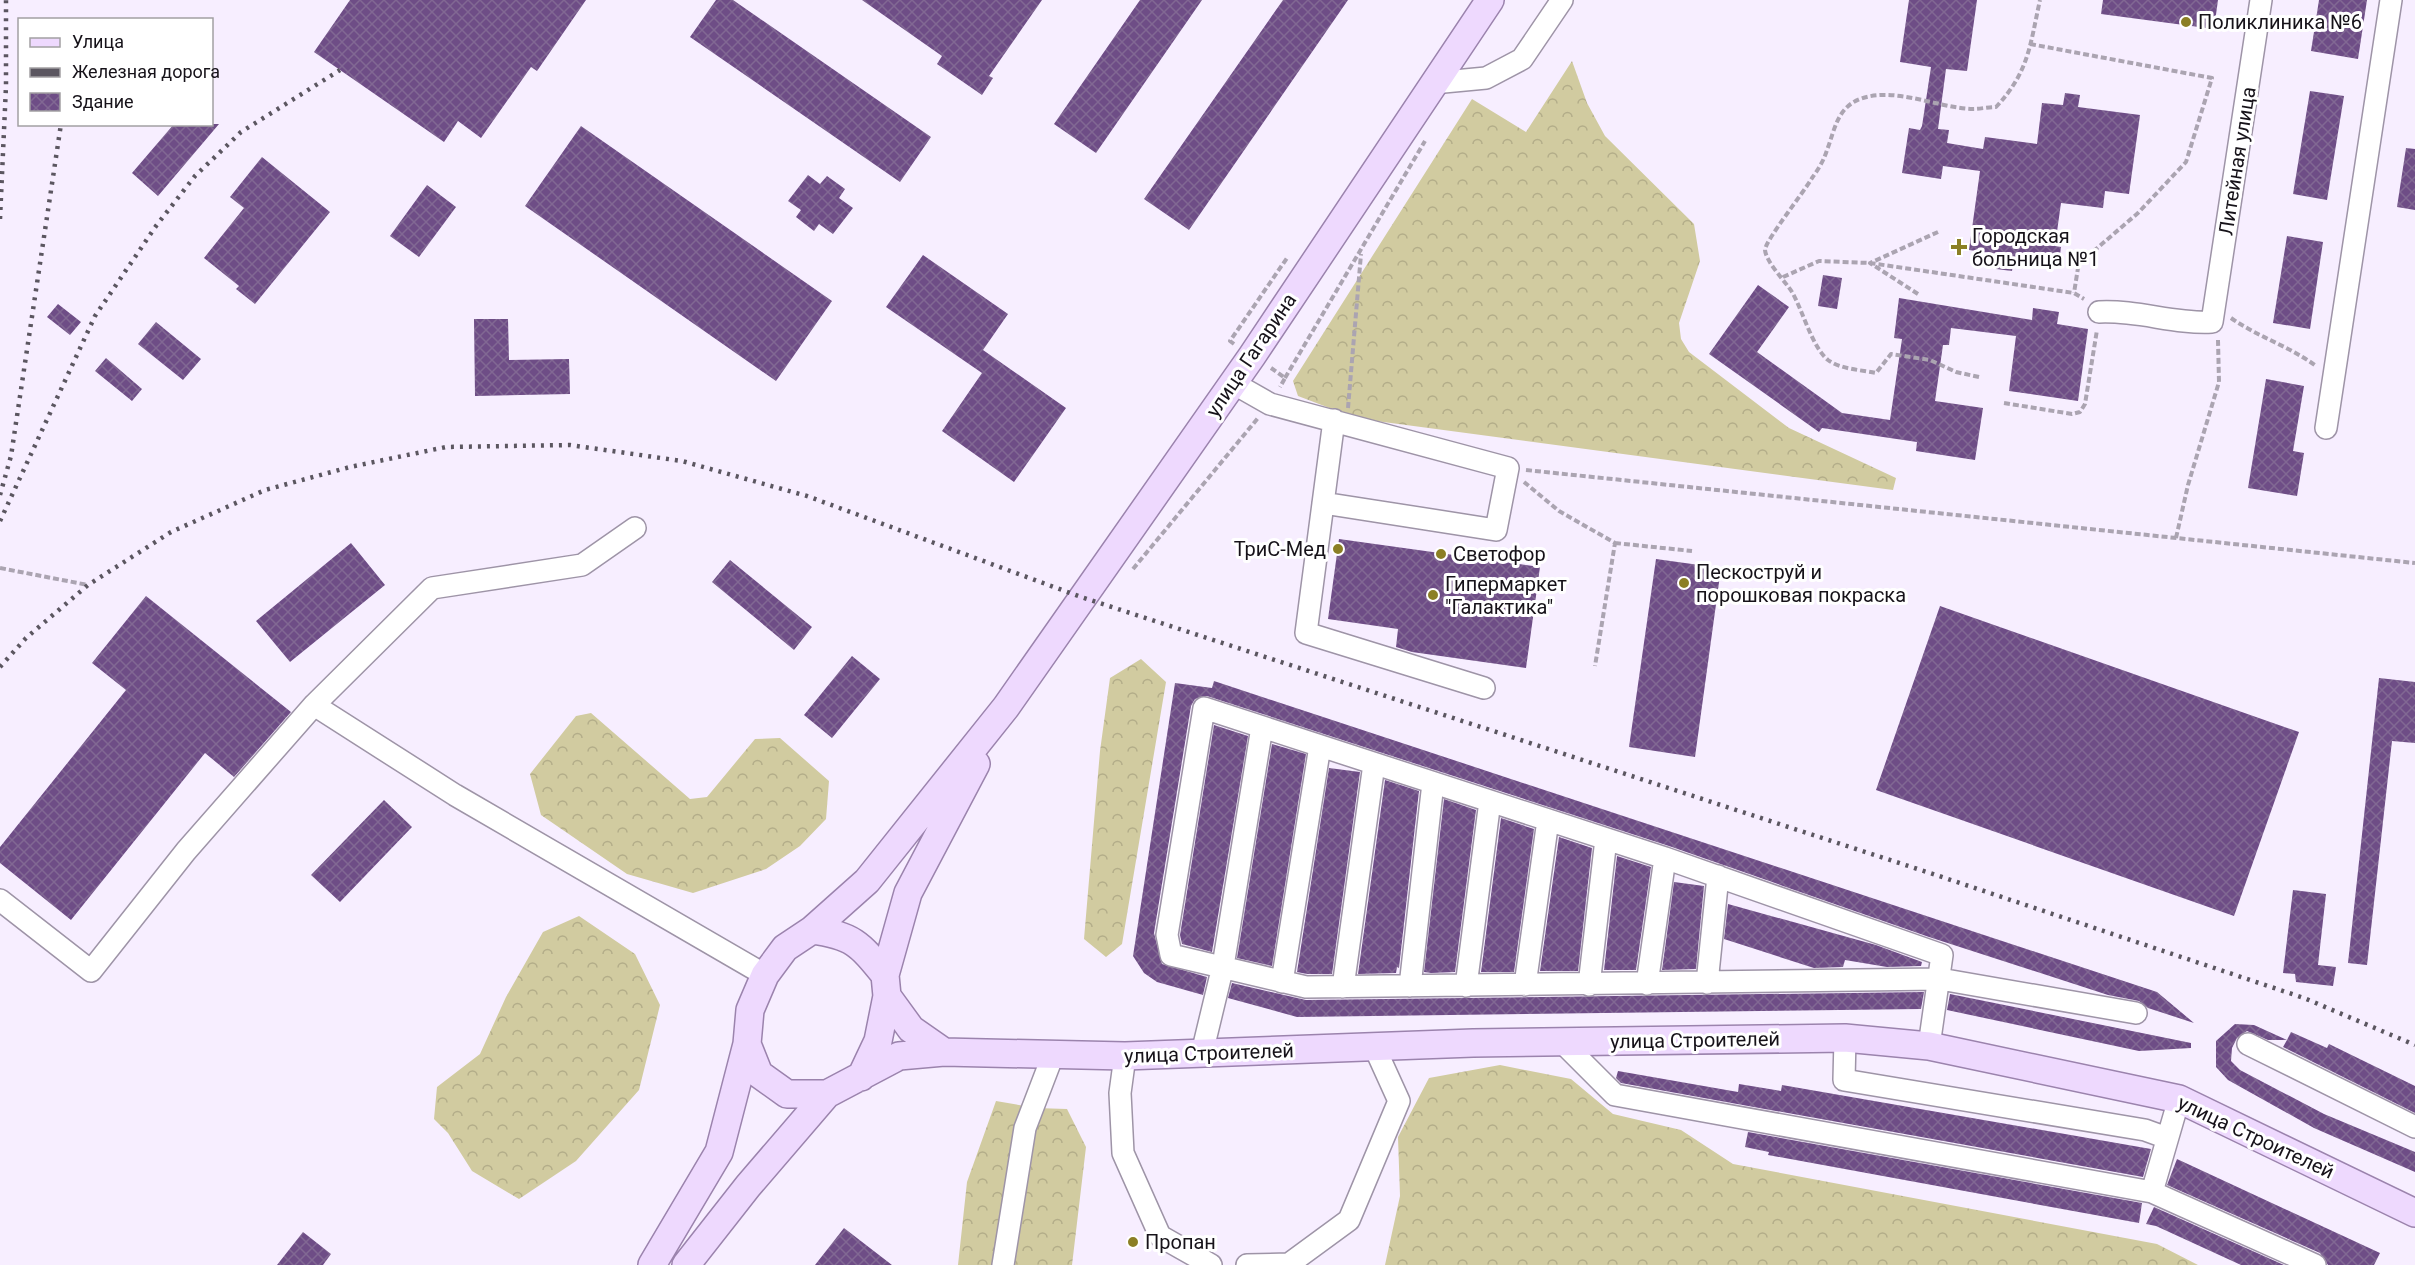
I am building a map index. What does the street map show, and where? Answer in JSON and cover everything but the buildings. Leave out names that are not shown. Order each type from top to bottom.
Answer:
[{"type":"main road","name":"улица Гагарина","points":[[1006,707],[1233,383],[1490,0]]},
{"type":"main road","points":[[652,1265],[719,1152],[747,1044],[750,1010],[765,975],[785,948],[812,930],[867,881],[1006,707]]},
{"type":"main road","points":[[686,1265],[748,1186],[827,1094],[861,1077],[878,1041],[886,985],[908,893],[1006,707]]},
{"type":"main road","points":[[812,930],[842,934],[864,948],[910,1029],[944,1052]]},
{"type":"main road","name":"улица Строителей","points":[[861,1077],[899,1056],[944,1052],[1125,1056],[1562,1041],[1845,1038],[1929,1046],[2179,1099],[2415,1213]]},
{"type":"main road","points":[[747,1044],[759,1074],[787,1094],[827,1094]]},
{"type":"street","points":[[1433,83],[1486,78],[1522,58],[1562,0]]},
{"type":"street","name":"Литейная улица","points":[[2215,322],[2262,0]]},
{"type":"street","points":[[2325,428],[2391,0]]},
{"type":"street","points":[[2099,312],[2122,311],[2196,323],[2215,322]]},
{"type":"street","points":[[1233,383],[1270,404],[1508,468],[1497,530],[1323,503]]},
{"type":"street","points":[[1340,422],[1323,503],[1306,633],[1484,688]]},
{"type":"street","points":[[0,900],[91,971],[186,851],[314,705],[432,588],[582,565],[635,528]]},
{"type":"street","points":[[314,705],[455,795],[765,975]]},
{"type":"street","points":[[1929,1046],[1941,979],[1942,955],[1665,858],[1204,708],[1167,935],[1171,955],[1306,987],[1941,979],[2136,1013]]},
{"type":"street","points":[[1202,1053],[1223,966],[1262,727]]},
{"type":"street","points":[[1282,982],[1320,746]]},
{"type":"street","points":[[1343,987],[1374,764]]},
{"type":"street","points":[[1410,987],[1433,783]]},
{"type":"street","points":[[1466,986],[1490,801]]},
{"type":"street","points":[[1525,985],[1548,820]]},
{"type":"street","points":[[1589,984],[1606,839]]},
{"type":"street","points":[[1647,984],[1665,858]]},
{"type":"street","points":[[1707,983],[1718,876]]},
{"type":"street","points":[[1845,1038],[1844,1080],[2145,1130],[2167,1138]]},
{"type":"street","points":[[1562,1041],[1615,1095],[2152,1192],[2315,1265]]},
{"type":"street","points":[[2248,1044],[2415,1127]]},
{"type":"street","points":[[1247,1265],[1289,1264],[1349,1220],[1399,1101],[1374,1046]]},
{"type":"street","points":[[1003,1265],[1025,1128],[1053,1055]]},
{"type":"street","points":[[1125,1056],[1120,1093],[1123,1153],[1160,1236],[1211,1265]]},
{"type":"street","points":[[2152,1192],[2179,1099]]},
{"type":"path","points":[[1979,376],[1956,372],[1930,360],[1891,354],[1876,373],[1837,365],[1818,350],[1804,314],[1783,277],[1765,252],[1766,243],[1796,204],[1816,172],[1827,151],[1837,120],[1847,107],[1861,99],[1884,95],[1974,109],[1996,106],[2014,87],[2030,44],[2040,0]]},
{"type":"path","points":[[2030,44],[2212,78],[2186,162],[2138,213],[2081,262],[2074,293]]},
{"type":"path","points":[[1286,378],[1426,139]]},
{"type":"path","points":[[1870,263],[1938,232]]},
{"type":"path","points":[[1340,422],[1361,250]]},
{"type":"path","points":[[1783,277],[1819,261],[1870,263],[2074,293],[2099,312],[2085,404],[2080,412],[2072,414],[2004,403]]},
{"type":"path","points":[[1870,263],[1918,294]]},
{"type":"path","points":[[2176,538],[2188,485],[2219,382],[2215,322],[2298,352],[2333,379]]},
{"type":"path","points":[[1508,468],[2415,563]]},
{"type":"path","points":[[1508,468],[1559,511],[1615,543],[1692,551]]},
{"type":"path","points":[[1595,666],[1615,543]]},
{"type":"path","points":[[0,568],[88,585]]},
{"type":"green space","points":[[1572,61],[1587,103],[1605,136],[1694,224],[1700,261],[1679,323],[1681,339],[1689,352],[1789,428],[1896,478],[1893,490],[1376,421],[1348,415],[1298,396],[1293,381],[1472,99],[1526,132]]},
{"type":"green space","points":[[1141,659],[1166,682],[1122,944],[1106,957],[1084,939],[1100,751],[1110,678]]},
{"type":"green space","points":[[591,713],[690,799],[707,797],[755,739],[780,738],[829,781],[826,819],[800,846],[766,869],[693,893],[627,874],[541,815],[530,774],[576,716]]},
{"type":"green space","points":[[579,916],[635,954],[660,1005],[639,1090],[576,1161],[519,1199],[472,1171],[448,1133],[434,1119],[437,1087],[480,1054],[506,997],[543,932]]},
{"type":"green space","points":[[1500,1065],[1571,1079],[1613,1114],[1681,1130],[1733,1164],[2157,1244],[2198,1265],[1385,1265],[1400,1196],[1398,1137],[1429,1078]]},
{"type":"green space","points":[[996,1101],[1036,1108],[1067,1109],[1086,1147],[1072,1265],[958,1265],[967,1182]]},
{"type":"railway","points":[[0,219],[6,86],[6,0]]},
{"type":"railway","points":[[0,521],[95,316],[156,226],[195,176],[241,132],[340,70]]},
{"type":"railway","points":[[0,495],[11,456],[61,126]]},
{"type":"railway","points":[[0,667],[26,638],[88,585],[171,532],[265,490],[350,467],[446,447],[570,445],[682,461],[807,496],[1081,597],[1930,873],[2304,998],[2415,1045]]},
{"type":"place","name":"Поликлиника №6","points":[[2186,22]]},
{"type":"place","name":"Городская больница №1","points":[[1959,247]]},
{"type":"place","name":"ТриС-Мед","points":[[1338,549]]},
{"type":"place","name":"Светофор","points":[[1441,554]]},
{"type":"place","name":"Пескоструй и порошковая покраска","points":[[1684,583]]},
{"type":"place","name":"Гипермаркет \"Галактика\"","points":[[1433,595]]},
{"type":"place","name":"Пропан","points":[[1133,1242]]}]
